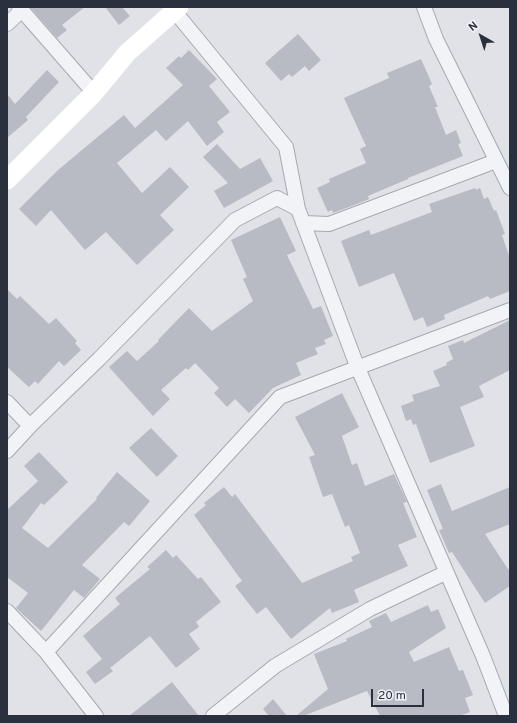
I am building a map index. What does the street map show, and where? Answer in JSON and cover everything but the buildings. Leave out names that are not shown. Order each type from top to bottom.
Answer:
[{"type":"street","points":[[424,7],[436,39],[510,188]]},
{"type":"street","points":[[7,180],[94,93],[128,52],[175,8],[286,147],[298,208],[357,366],[445,573],[483,656],[506,716]]},
{"type":"street","points":[[7,24],[20,9],[94,93]]},
{"type":"street","points":[[304,223],[329,224],[496,161]]},
{"type":"street","points":[[7,451],[235,220],[276,198],[298,208]]},
{"type":"street","points":[[46,652],[280,397],[357,366],[510,310]]},
{"type":"street","points":[[7,402],[30,426]]},
{"type":"street","points":[[213,716],[275,666],[370,609],[445,573]]},
{"type":"street","points":[[7,611],[46,652],[96,716]]}]
